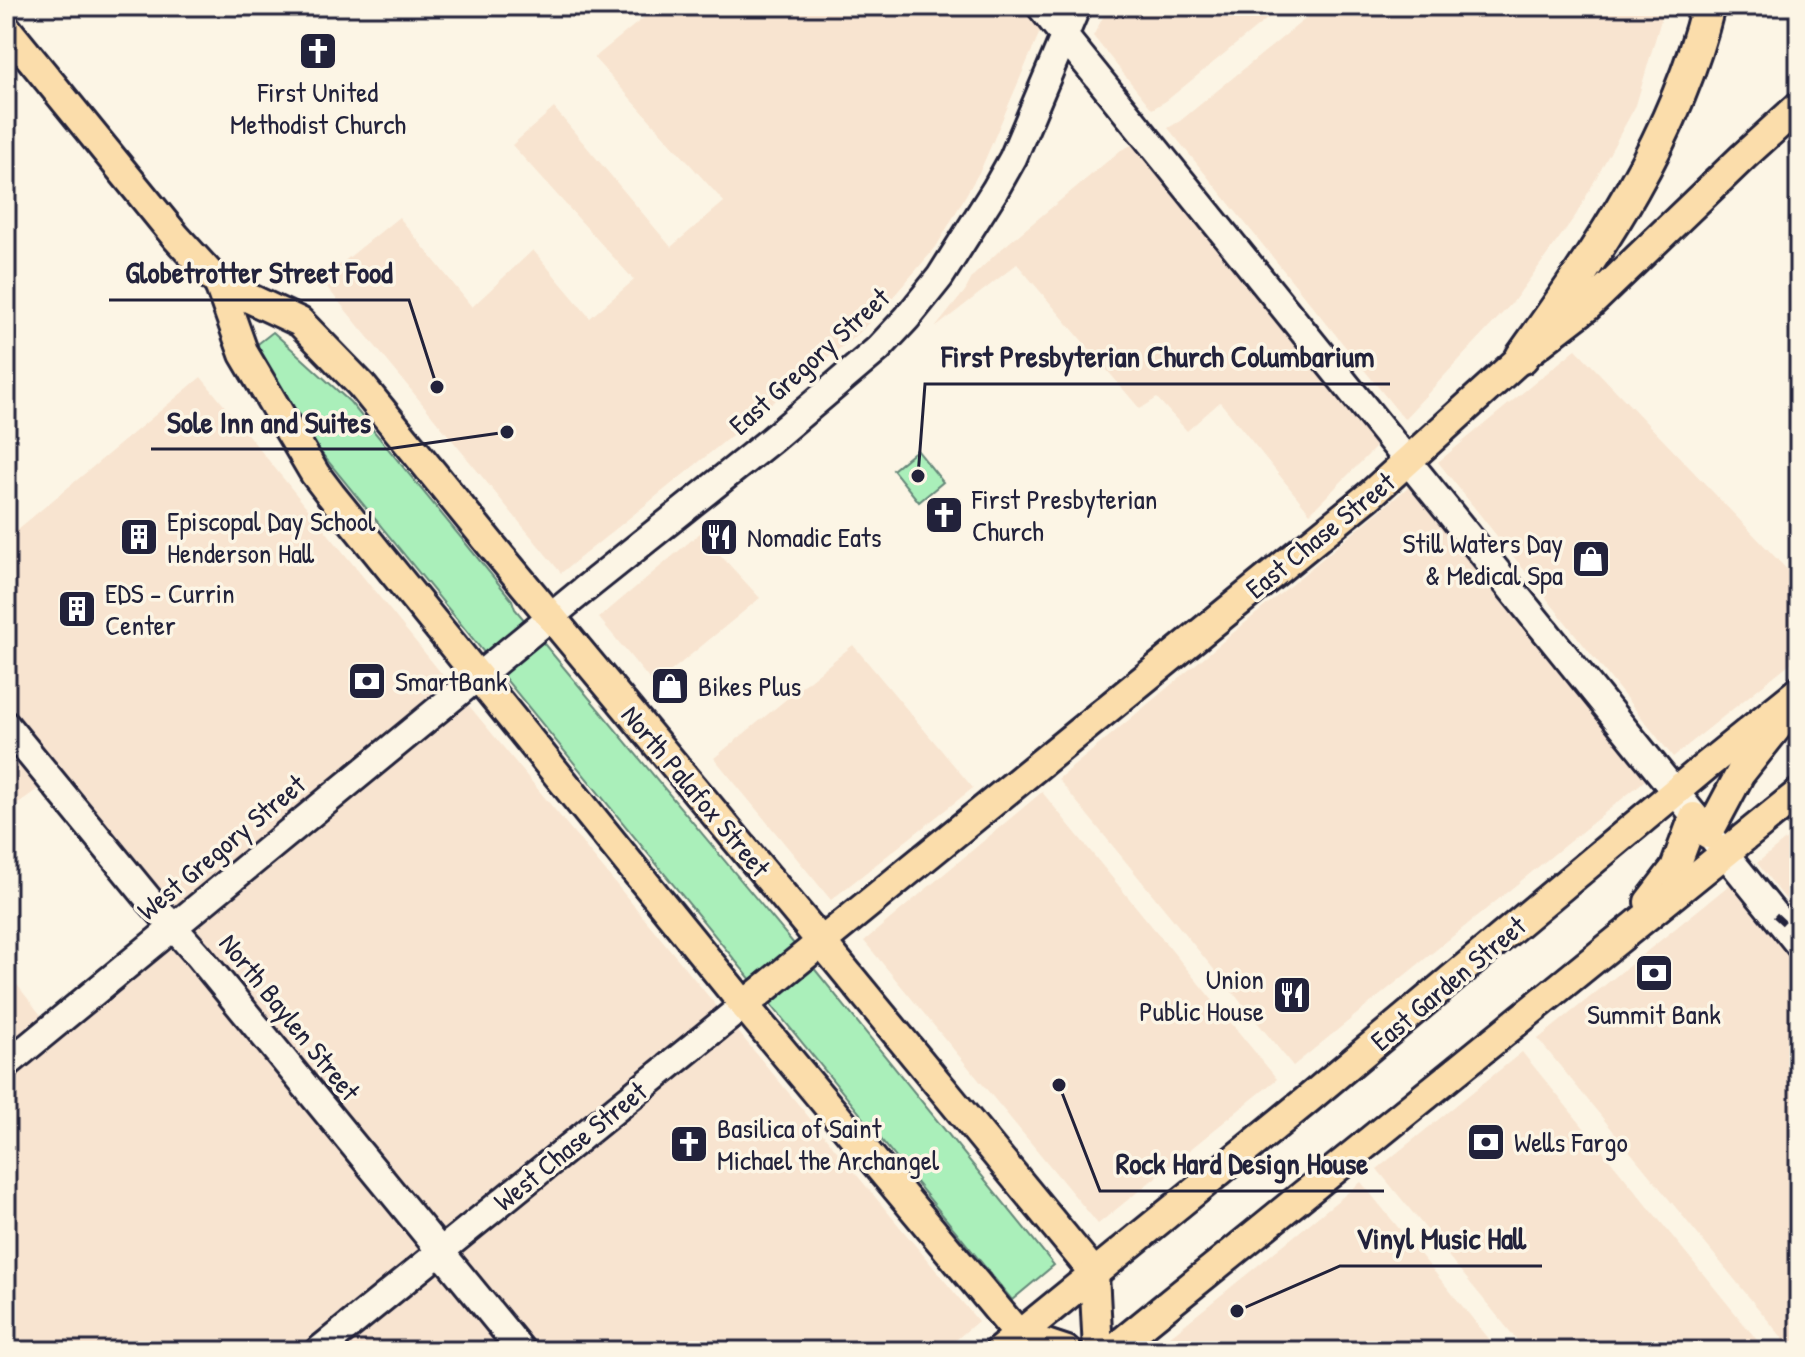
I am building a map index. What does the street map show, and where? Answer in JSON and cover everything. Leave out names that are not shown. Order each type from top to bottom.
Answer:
[{"type":"highway","points":[[1522,357],[1600,246],[1670,120],[1696,52],[1708,6]]},
{"type":"main road","name":"North Palafox Street","points":[[6,28],[176,237],[219,284],[300,322],[361,385],[1094,1273]]},
{"type":"main road","name":"East Chase Street","points":[[822,942],[1409,461],[1522,357],[1587,307],[1799,106]]},
{"type":"main road","name":"North Palafox Street","points":[[219,284],[244,354],[315,474],[744,1005],[1009,1343]]},
{"type":"main road","name":"East Garden Street","points":[[1009,1343],[1799,691]]},
{"type":"main road","points":[[1111,1351],[1630,928],[1709,835],[1740,774],[1799,700]]},
{"type":"main road","points":[[1630,928],[1675,868],[1709,835],[1799,793]]},
{"type":"main road","name":"West Chase Street","points":[[744,1005],[822,942]]},
{"type":"main road","points":[[1094,1273],[1098,1351]]},
{"type":"main road","points":[[1009,1343],[1067,1351]]},
{"type":"street","points":[[1040,6],[1799,945]]},
{"type":"street","name":"East Gregory Street","points":[[477,677],[856,368],[907,318],[956,254],[1013,158],[1077,6]]},
{"type":"street","name":"West Gregory Street","points":[[6,1065],[477,677]]},
{"type":"street","name":"North Baylen Street","points":[[6,725],[522,1351]]},
{"type":"street","name":"West Chase Street","points":[[318,1351],[744,1005]]},
{"type":"shaded area","points":[[658,6],[1025,6],[1042,27],[981,169],[936,247],[893,297],[859,333],[561,573],[321,280],[399,217],[472,307],[533,250],[590,318],[634,280],[512,145],[554,108],[671,247],[724,202],[594,58]]},
{"type":"shaded area","points":[[1109,6],[1283,6],[1152,109],[1093,36]]},
{"type":"shaded area","points":[[1321,6],[1665,6],[1636,105],[1576,215],[1513,302],[1404,419],[1168,128]]},
{"type":"shaded area","points":[[1134,144],[1380,443],[1310,513],[1220,402],[1187,431],[1157,398],[1140,409],[1017,264],[935,328],[973,276],[999,251],[1121,150]]},
{"type":"shaded area","points":[[1576,349],[1799,582],[1799,656],[1673,757],[1438,462]]},
{"type":"shaded area","points":[[201,377],[450,684],[173,911],[6,708],[6,539]]},
{"type":"shaded area","points":[[1413,483],[1649,777],[1293,1066],[1058,779]]},
{"type":"shaded area","points":[[700,533],[760,598],[654,685],[599,618]]},
{"type":"shaded area","points":[[853,645],[973,788],[831,900],[714,758]]},
{"type":"shaded area","points":[[466,702],[719,1009],[441,1236],[189,929]]},
{"type":"shaded area","points":[[6,742],[42,786],[6,812]]},
{"type":"shaded area","points":[[1042,792],[1277,1079],[1098,1224],[864,941]]},
{"type":"shaded area","points":[[1799,829],[1799,916],[1757,863]]},
{"type":"shaded area","points":[[1733,882],[1799,965],[1799,1351],[1793,1351],[1538,1039]]},
{"type":"shaded area","points":[[173,943],[425,1249],[299,1351],[10,1351],[6,1346],[6,1081]]},
{"type":"shaded area","points":[[6,971],[44,1019],[6,1050]]},
{"type":"shaded area","points":[[735,1028],[978,1321],[943,1351],[536,1351],[456,1254]]},
{"type":"shaded area","points":[[1522,1052],[1766,1351],[1526,1351],[1377,1169]]},
{"type":"shaded area","points":[[1361,1182],[1499,1351],[1152,1351]]},
{"type":"shaded area","points":[[440,1268],[508,1351],[337,1351]]},
{"type":"green space","points":[[273,332],[350,402],[512,600],[515,609],[804,956],[1054,1265],[1012,1300],[305,433],[254,347]]},
{"type":"green space","points":[[917,450],[943,482],[919,502],[893,470]]},
{"type":"railway","points":[[1775,915],[1799,937]]},
{"type":"place","name":"First United Methodist Church","points":[[318,51]]},
{"type":"place","name":"Globetrotter Street Food","points":[[437,387]]},
{"type":"place","name":"Sole Inn and Suites","points":[[507,432]]},
{"type":"place","name":"First Presbyterian Church Columbarium","points":[[918,476]]},
{"type":"place","name":"First Presbyterian Church","points":[[944,515]]},
{"type":"place","name":"Episcopal Day School Henderson Hall","points":[[139,537]]},
{"type":"place","name":"Nomadic Eats","points":[[719,537]]},
{"type":"place","name":"Still Waters Day & Medical Spa","points":[[1591,559]]},
{"type":"place","name":"EDS - Currin Center","points":[[77,609]]},
{"type":"place","name":"SmartBank","points":[[367,681]]},
{"type":"place","name":"Bikes Plus","points":[[670,686]]},
{"type":"place","name":"Summit Bank","points":[[1654,973]]},
{"type":"place","name":"Union Public House","points":[[1292,995]]},
{"type":"place","name":"Rock Hard Design House","points":[[1059,1085]]},
{"type":"place","name":"Wells Fargo","points":[[1486,1142]]},
{"type":"place","name":"Basilica of Saint Michael the Archangel","points":[[689,1144]]},
{"type":"place","name":"Vinyl Music Hall","points":[[1237,1311]]}]
